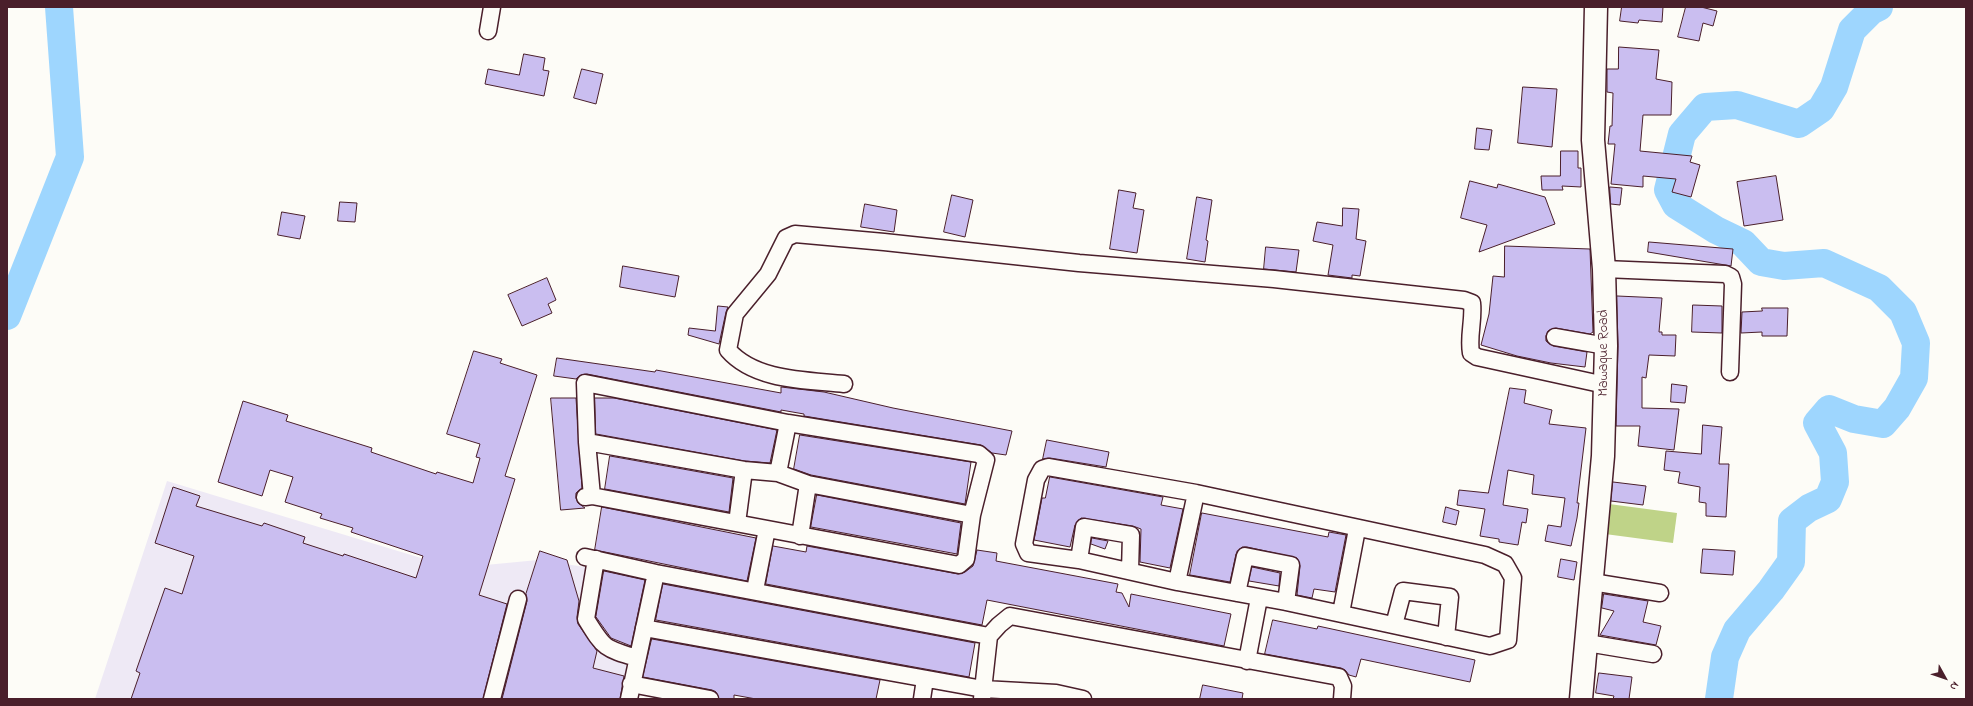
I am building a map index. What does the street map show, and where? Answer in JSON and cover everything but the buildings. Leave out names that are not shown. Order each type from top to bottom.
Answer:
[{"type":"main road","name":"Mawaque Road","points":[[1581,699],[1604,456],[1606,346],[1604,269],[1593,140],[1596,7]]},
{"type":"street","points":[[488,31],[492,7]]},
{"type":"street","points":[[844,384],[776,376],[749,366],[735,358],[728,350],[735,314],[768,274],[786,238],[795,234],[1079,263],[1274,279],[1464,300],[1472,303],[1473,314],[1470,343],[1471,352],[1478,357],[1605,385]]},
{"type":"street","points":[[1604,269],[1725,274],[1731,278],[1733,284],[1730,372]]},
{"type":"street","points":[[1555,337],[1606,346]]},
{"type":"street","points":[[585,383],[788,423],[979,454],[986,460],[972,515],[966,559],[963,564],[959,565],[589,497],[587,442],[585,383]]},
{"type":"street","points":[[778,473],[788,423]]},
{"type":"street","points":[[587,442],[744,470],[778,473],[808,484],[972,515]]},
{"type":"street","points":[[1048,467],[1196,494],[1485,555],[1505,564],[1513,578],[1508,640],[1490,646],[1341,613],[1177,582],[1079,560],[1028,552],[1024,544],[1036,480],[1042,469],[1048,467]]},
{"type":"street","points":[[737,523],[744,470]]},
{"type":"street","points":[[800,536],[808,484]]},
{"type":"street","points":[[1177,582],[1196,494]]},
{"type":"street","points":[[1079,560],[1084,527],[1131,535],[1130,571]]},
{"type":"street","points":[[754,590],[767,529]]},
{"type":"street","points":[[1341,613],[1357,529]]},
{"type":"street","points":[[1237,593],[1245,556],[1291,565],[1286,602]]},
{"type":"street","points":[[637,658],[611,650],[601,643],[586,619],[590,558],[656,573],[754,590],[989,636]]},
{"type":"street","points":[[656,573],[630,692],[710,699]]},
{"type":"street","points":[[1592,582],[1660,593]]},
{"type":"street","points":[[1394,625],[1403,591],[1450,597],[1446,637]]},
{"type":"street","points":[[1247,661],[1259,598]]},
{"type":"street","points":[[492,699],[518,599]]},
{"type":"street","points":[[983,694],[989,636],[998,625],[1010,616],[1339,677],[1343,686],[1342,699]]},
{"type":"street","points":[[644,628],[925,679],[983,694],[1055,696],[1083,699]]},
{"type":"street","points":[[1587,643],[1653,654]]},
{"type":"street","points":[[922,699],[925,679]]},
{"type":"shaded area","points":[[167,481],[454,568],[538,560],[653,577],[626,699],[95,699]]},
{"type":"green space","points":[[1609,504],[1677,513],[1673,543],[1605,534]]},
{"type":"waterway","points":[[7,316],[70,157],[59,7]]},
{"type":"waterway","points":[[1719,699],[1725,657],[1737,630],[1771,590],[1791,562],[1792,521],[1809,508],[1828,499],[1835,482],[1833,453],[1817,423],[1829,409],[1854,419],[1883,424],[1897,408],[1914,378],[1916,343],[1903,312],[1879,288],[1824,263],[1784,266],[1761,262],[1743,243],[1716,230],[1676,205],[1668,190],[1682,134],[1705,107],[1737,105],[1799,124],[1821,109],[1834,87],[1852,30],[1871,11],[1879,7]]}]
